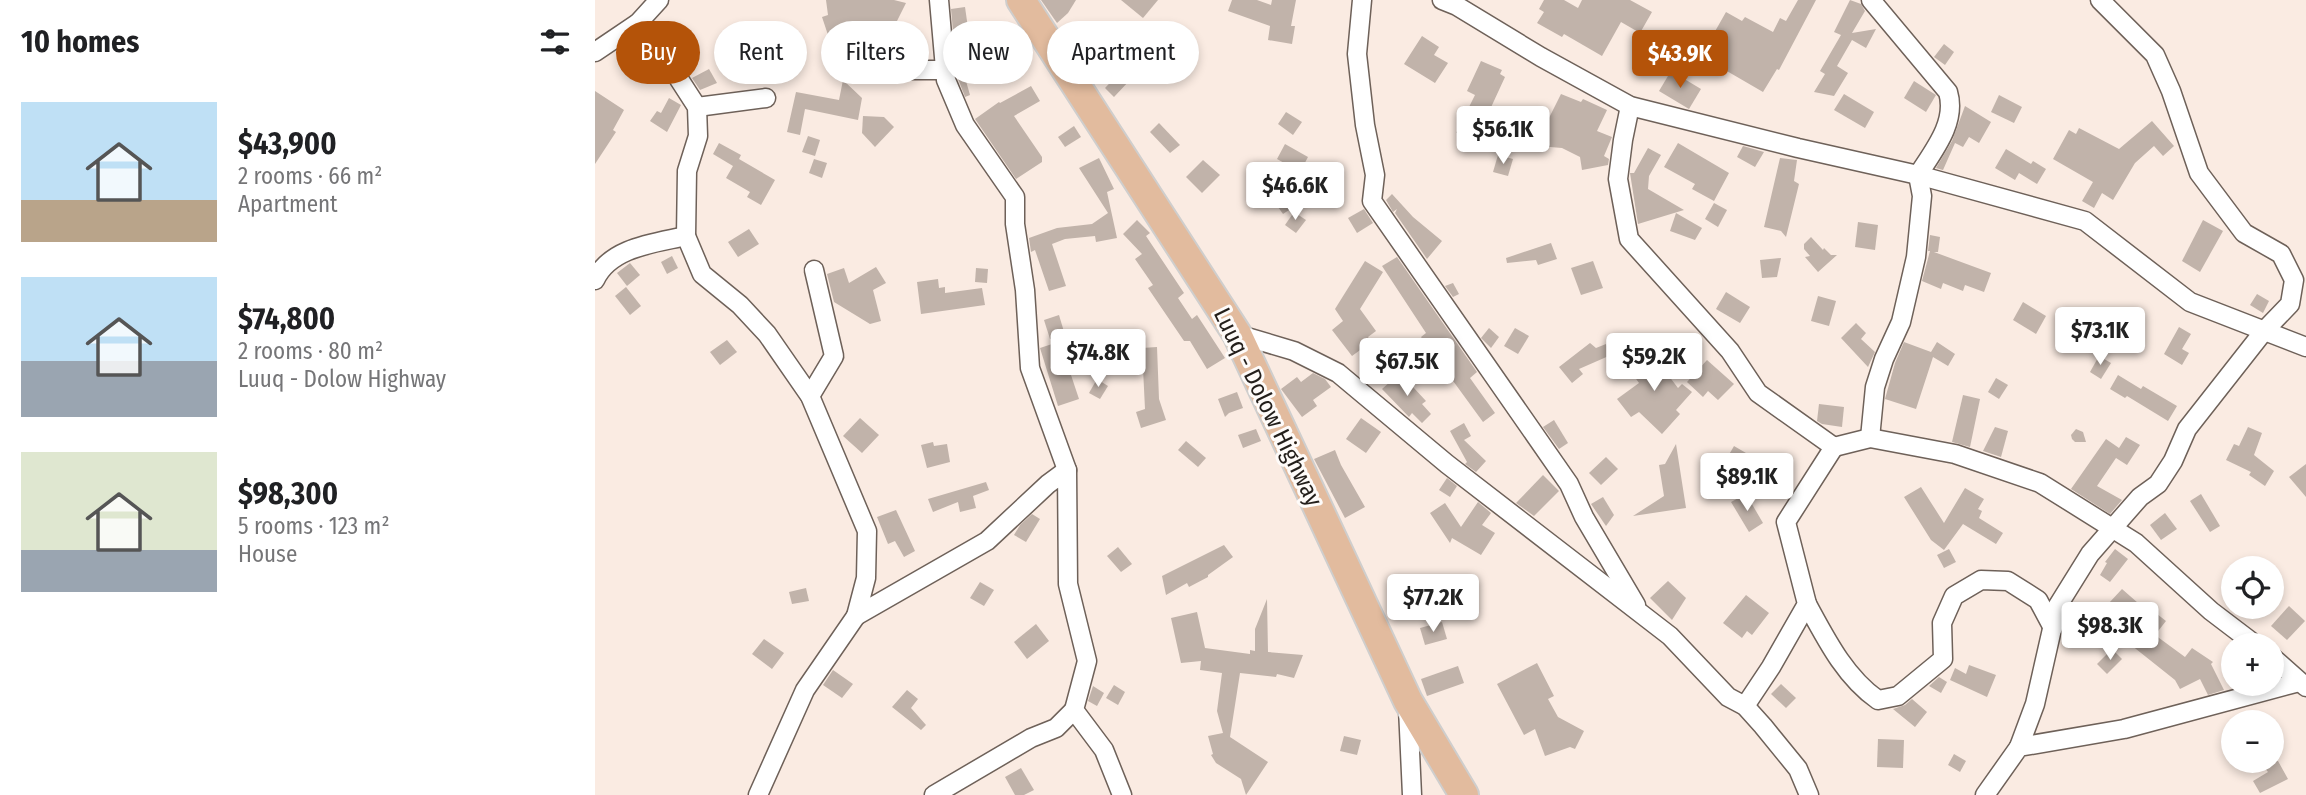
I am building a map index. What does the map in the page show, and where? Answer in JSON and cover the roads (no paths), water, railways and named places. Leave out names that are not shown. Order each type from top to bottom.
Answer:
[{"type":"main road","name":"Luuq - Dolow Highway","points":[[1021,0],[1237,334],[1408,701],[1464,795]]},
{"type":"street","points":[[640,21],[659,0]]},
{"type":"street","points":[[939,0],[943,47]]},
{"type":"street","points":[[1362,0],[1357,54],[1365,125],[1375,175],[1372,201],[1569,484],[1584,516],[1641,614]]},
{"type":"street","points":[[1442,0],[1457,6],[1541,57],[1630,106],[1798,148],[1918,174],[2085,222],[2190,302],[2306,347]]},
{"type":"street","points":[[1870,438],[1875,387],[1901,322],[1916,257],[1922,196],[1918,174],[1941,139],[1952,106],[1948,93],[1871,0]]},
{"type":"street","points":[[1985,795],[2019,747],[2035,704],[2057,607],[2090,554],[2140,497],[2158,484],[2173,461],[2187,429],[2264,331],[2290,304],[2294,280],[2281,254],[2244,233],[2200,173],[2171,91],[2155,55],[2138,35],[2100,0]]},
{"type":"street","points":[[595,52],[616,38]]},
{"type":"street","points":[[682,84],[697,107],[698,136],[687,171],[686,236],[702,274],[740,305],[767,334],[810,396],[867,531],[866,578],[856,616],[805,690],[758,795]]},
{"type":"street","points":[[934,795],[1031,738],[1055,728],[1074,710],[1087,662],[1068,584],[1067,470],[1030,368],[1025,290],[1015,224],[1015,197],[965,125],[948,84]]},
{"type":"street","points":[[697,107],[767,98]]},
{"type":"street","points":[[1630,106],[1618,179],[1629,239],[1730,351],[1758,393],[1834,447]]},
{"type":"street","points":[[595,280],[617,257],[631,249],[686,236]]},
{"type":"street","points":[[810,396],[834,356],[814,270]]},
{"type":"street","points":[[1237,334],[1294,351],[1338,373],[1447,464],[1669,636],[1728,697],[1745,706],[1798,769],[1809,795]]},
{"type":"street","points":[[2053,628],[2038,600],[2008,581],[1981,580],[1954,596],[1943,623],[1943,659],[1898,696],[1878,700],[1862,689],[1827,641],[1807,604],[1786,522],[1834,447],[1870,438],[1955,454],[2041,483],[2136,543],[2211,611],[2240,633]]},
{"type":"street","points":[[856,616],[987,541],[1048,484],[1067,470]]},
{"type":"street","points":[[1745,706],[1807,604]]},
{"type":"street","points":[[2284,668],[2303,685]]},
{"type":"street","points":[[2019,747],[2124,729],[2303,685]]},
{"type":"street","points":[[1408,701],[1412,795]]},
{"type":"street","points":[[1074,710],[1104,750],[1122,795]]}]
